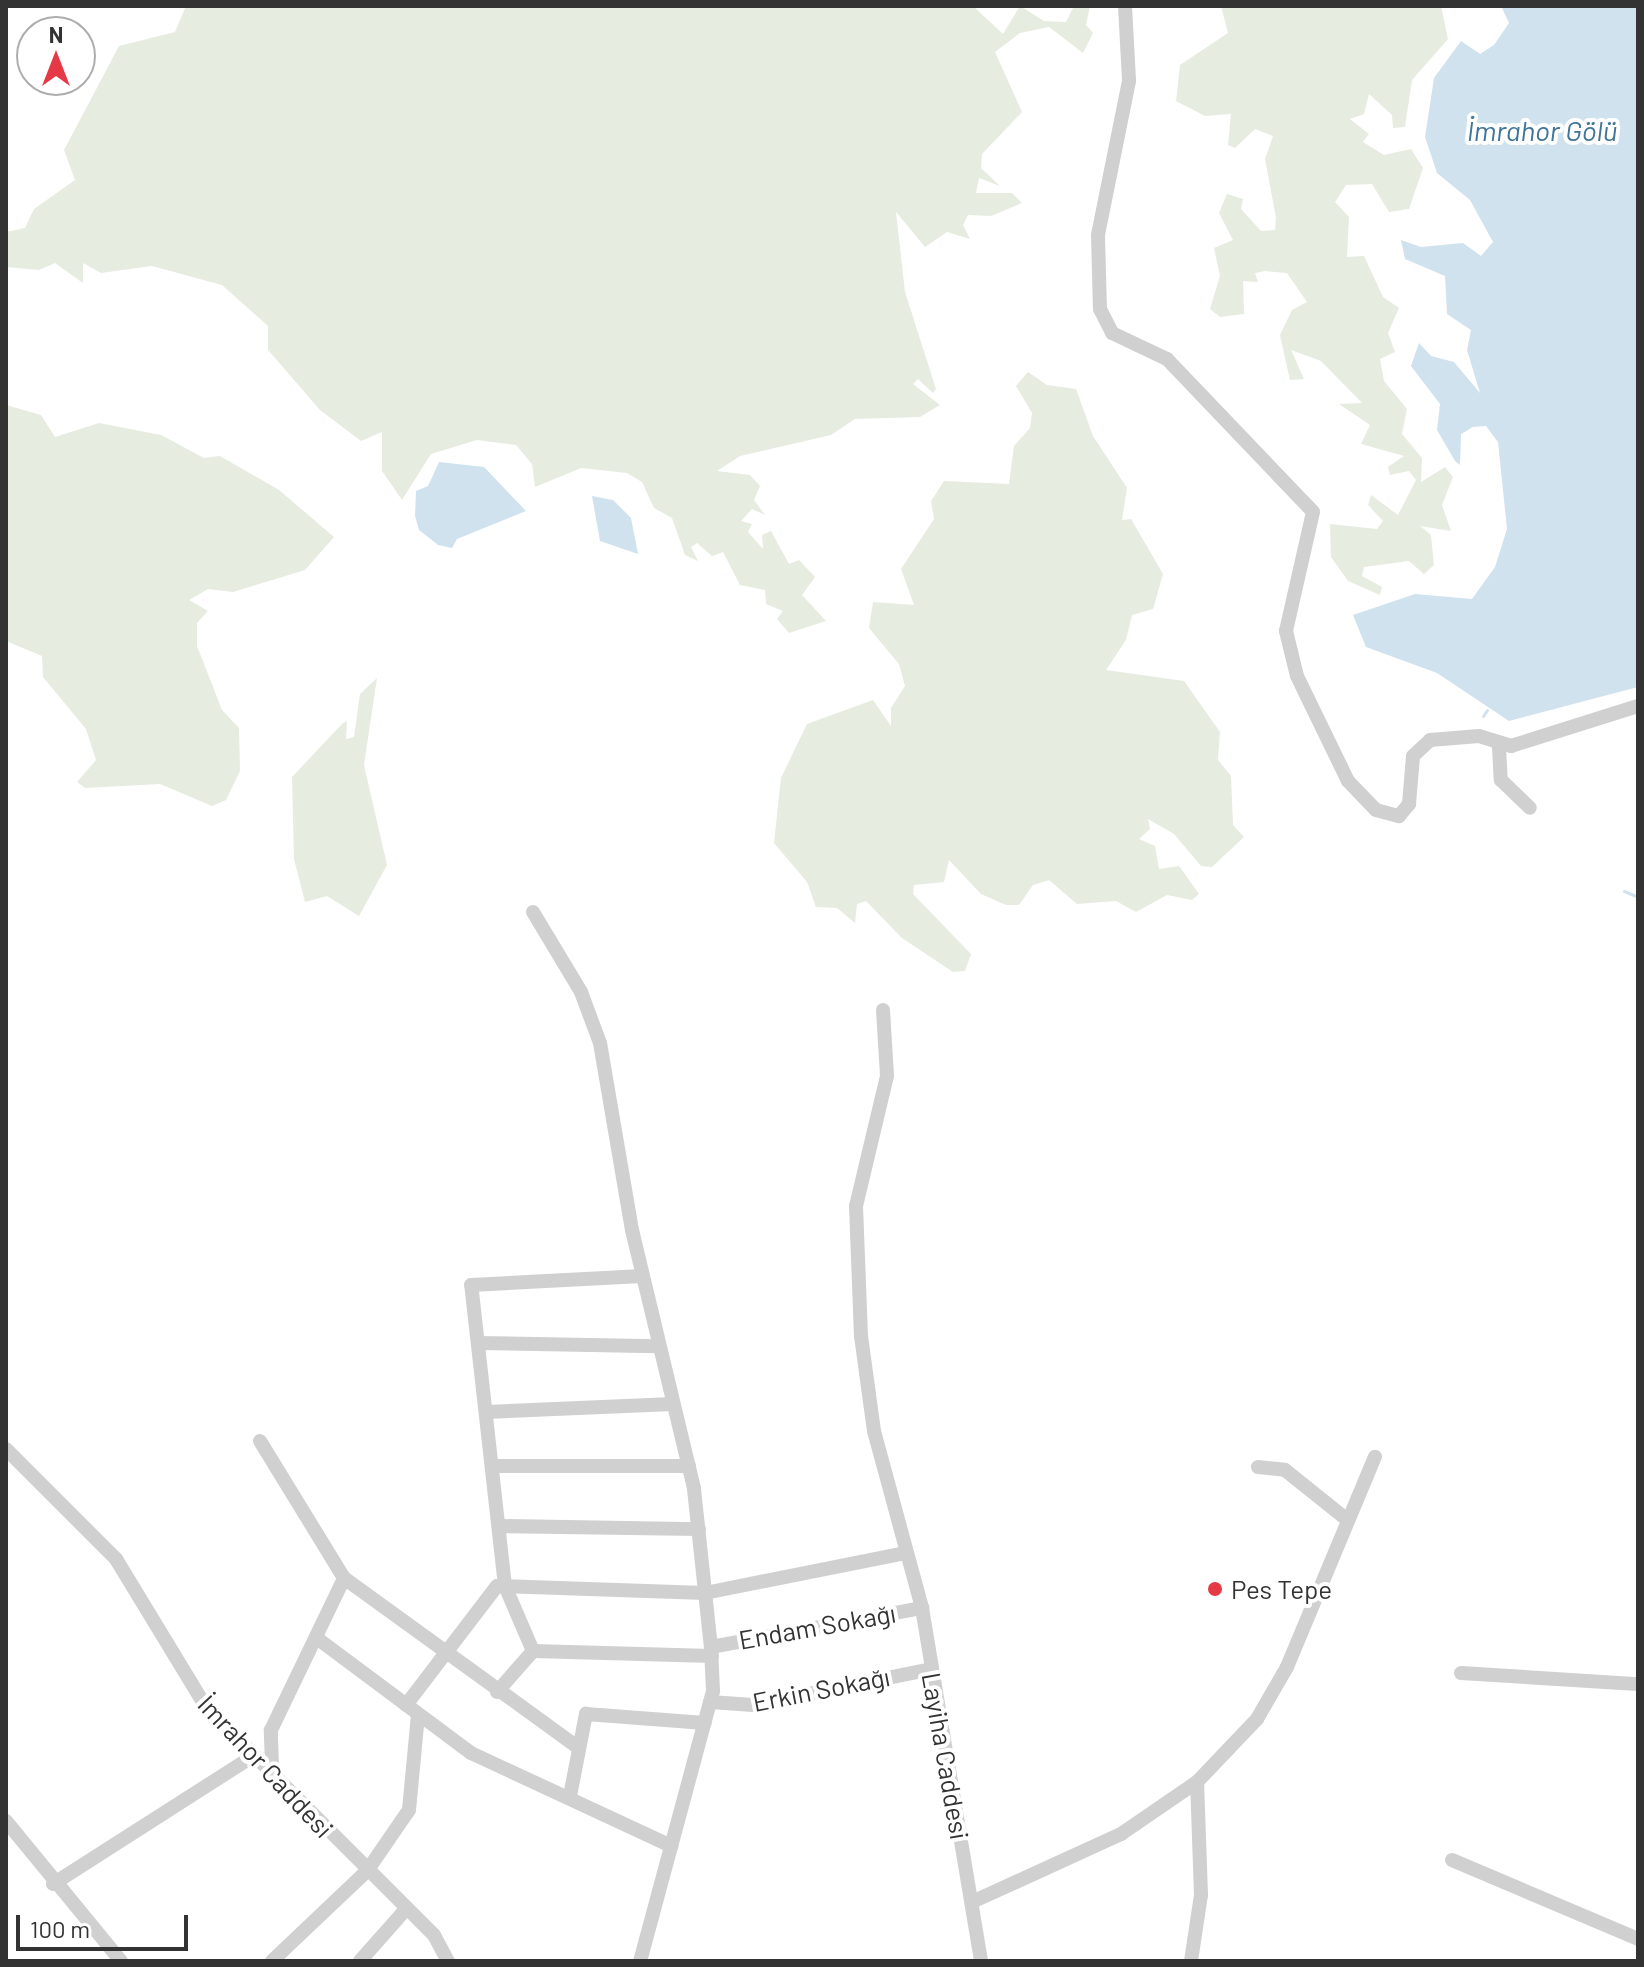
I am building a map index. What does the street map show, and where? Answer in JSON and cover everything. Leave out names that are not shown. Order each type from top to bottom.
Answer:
[{"type":"street","points":[[1125,6],[1126,119],[1098,235],[1106,324],[1120,339],[1167,359],[1313,512],[1309,550],[1287,609],[1291,657],[1315,720],[1363,798],[1386,816],[1405,811],[1413,756],[1430,740],[1479,736],[1499,747],[1638,706]]},
{"type":"street","points":[[1499,747],[1501,780],[1530,808]]},
{"type":"street","points":[[533,912],[597,1032],[632,1230],[689,1466],[712,1651],[710,1702],[640,1961]]},
{"type":"street","name":"Layiha Caddesi","points":[[883,1010],[887,1076],[856,1206],[855,1256],[874,1431],[922,1608],[981,1961]]},
{"type":"street","points":[[497,1692],[533,1651],[505,1586],[496,1466],[471,1285],[642,1276]]},
{"type":"street","points":[[478,1343],[658,1346]]},
{"type":"street","points":[[487,1412],[673,1404]]},
{"type":"street","points":[[260,1441],[344,1578],[497,1692],[579,1748]]},
{"type":"street","name":"İmrahor Caddesi","points":[[6,1449],[116,1559],[206,1707],[253,1756],[272,1766],[367,1871],[406,1909],[448,1961]]},
{"type":"street","points":[[972,1902],[1121,1834],[1197,1782],[1257,1719],[1287,1667],[1345,1518],[1375,1457]]},
{"type":"street","points":[[496,1466],[689,1466]]},
{"type":"street","points":[[1258,1467],[1285,1470],[1345,1518]]},
{"type":"street","points":[[500,1526],[699,1529]]},
{"type":"street","points":[[272,1961],[367,1871],[409,1810],[412,1709],[446,1652],[497,1586],[705,1593],[906,1553]]},
{"type":"street","points":[[272,1766],[271,1730],[318,1639],[344,1578]]},
{"type":"street","name":"Endam Sokağı","points":[[533,1651],[712,1651],[922,1608]]},
{"type":"street","points":[[318,1639],[471,1753],[570,1796],[671,1846]]},
{"type":"street","name":"Erkin Sokağı","points":[[710,1702],[753,1705],[931,1669]]},
{"type":"street","points":[[1461,1673],[1638,1684]]},
{"type":"street","points":[[570,1796],[586,1714],[705,1723]]},
{"type":"street","points":[[53,1884],[253,1756]]},
{"type":"street","points":[[1191,1961],[1201,1895],[1197,1782]]},
{"type":"street","points":[[6,1821],[53,1884],[121,1961]]},
{"type":"street","points":[[1452,1860],[1638,1939]]},
{"type":"street","points":[[360,1961],[406,1909]]},
{"type":"shaded area","points":[[186,6],[973,6],[1003,34],[1020,6],[1044,21],[1066,22],[1074,6],[1090,6],[1086,25],[1093,33],[1083,53],[1049,27],[1020,33],[995,52],[1022,112],[982,154],[981,168],[1000,186],[979,178],[976,193],[1012,193],[1022,203],[991,216],[968,215],[963,225],[970,239],[947,232],[925,247],[896,212],[905,292],[936,389],[933,393],[918,379],[913,384],[940,405],[920,417],[855,419],[831,435],[740,456],[717,471],[750,475],[760,486],[754,500],[765,515],[752,509],[741,521],[752,524],[748,532],[763,549],[762,535],[771,531],[789,564],[799,560],[815,577],[802,595],[826,621],[789,633],[777,619],[783,611],[766,604],[765,590],[740,585],[723,552],[712,556],[697,543],[691,547],[698,561],[685,555],[672,518],[654,508],[642,482],[627,473],[581,468],[535,487],[532,464],[516,445],[477,440],[431,454],[402,500],[382,471],[382,432],[361,441],[320,410],[268,350],[268,326],[222,285],[152,266],[101,273],[83,263],[83,283],[55,263],[39,270],[6,267],[6,232],[25,228],[34,209],[75,180],[64,150],[93,96],[96,96],[96,89],[119,46],[175,32]]},
{"type":"shaded area","points":[[1221,6],[1441,6],[1448,39],[1412,80],[1405,127],[1393,128],[1392,115],[1369,94],[1364,114],[1350,119],[1369,134],[1363,142],[1384,155],[1411,149],[1423,168],[1409,209],[1389,212],[1372,184],[1346,185],[1335,202],[1349,217],[1347,257],[1364,256],[1383,297],[1399,308],[1388,333],[1395,352],[1380,359],[1384,381],[1407,409],[1402,434],[1422,458],[1421,482],[1445,467],[1453,477],[1442,505],[1451,531],[1420,526],[1431,535],[1434,565],[1424,574],[1409,561],[1364,567],[1362,576],[1382,587],[1380,595],[1348,581],[1331,557],[1330,524],[1377,529],[1383,521],[1368,505],[1371,495],[1398,515],[1416,480],[1409,471],[1390,475],[1388,467],[1404,456],[1361,444],[1370,425],[1339,404],[1362,403],[1321,361],[1291,350],[1304,379],[1290,380],[1280,335],[1292,310],[1307,302],[1287,273],[1265,271],[1255,273],[1258,282],[1243,281],[1244,314],[1220,317],[1210,309],[1220,276],[1214,248],[1233,240],[1219,213],[1227,194],[1243,199],[1241,209],[1261,231],[1275,230],[1276,218],[1265,159],[1273,136],[1255,129],[1235,148],[1228,145],[1231,114],[1205,116],[1176,101],[1180,65],[1228,33]]},
{"type":"shaded area","points":[[1028,372],[1047,385],[1076,389],[1093,436],[1127,488],[1122,520],[1131,519],[1163,574],[1153,609],[1132,615],[1126,640],[1106,670],[1184,681],[1220,732],[1218,760],[1231,776],[1233,825],[1244,837],[1212,867],[1201,866],[1174,834],[1148,819],[1150,829],[1139,839],[1155,846],[1159,869],[1179,866],[1199,894],[1192,900],[1167,895],[1136,912],[1116,901],[1077,904],[1049,880],[1033,885],[1019,905],[1006,905],[981,894],[949,860],[944,882],[914,885],[913,894],[971,954],[965,971],[953,972],[902,938],[866,901],[857,904],[855,923],[837,908],[816,907],[807,882],[774,843],[781,778],[807,724],[873,700],[891,726],[891,708],[905,686],[899,664],[869,628],[873,602],[914,605],[901,569],[934,519],[931,501],[944,481],[1009,484],[1014,446],[1030,428],[1032,413],[1016,386]]},
{"type":"shaded area","points":[[6,405],[41,415],[55,437],[99,423],[161,435],[204,458],[220,456],[279,490],[334,537],[305,570],[233,592],[208,589],[189,600],[208,611],[197,623],[197,646],[222,710],[239,728],[240,771],[226,800],[212,806],[160,784],[85,788],[77,782],[96,760],[86,729],[43,677],[42,656],[6,641]]},
{"type":"shaded area","points":[[377,678],[364,765],[387,865],[359,916],[327,896],[305,902],[294,859],[292,777],[347,721],[346,739],[354,737],[360,694]]},
{"type":"water","name":"İmrahor Gölü","points":[[1501,6],[1638,6],[1638,687],[1509,721],[1437,673],[1366,647],[1353,615],[1415,594],[1472,599],[1495,567],[1507,529],[1498,442],[1486,426],[1473,427],[1461,434],[1460,465],[1455,461],[1437,430],[1440,404],[1411,366],[1419,343],[1431,356],[1454,362],[1480,393],[1467,350],[1471,330],[1447,314],[1445,276],[1405,259],[1401,240],[1421,247],[1463,243],[1481,256],[1493,242],[1470,200],[1437,173],[1425,137],[1434,78],[1461,41],[1480,54],[1494,45],[1509,23]]},
{"type":"water","points":[[439,462],[484,467],[526,511],[457,539],[452,548],[438,545],[419,530],[415,516],[416,491],[428,486]]},
{"type":"water","points":[[592,496],[613,500],[631,518],[638,554],[600,541]]},
{"type":"waterway","points":[[1483,716],[1487,710]]},
{"type":"waterway","points":[[1624,891],[1638,897]]},
{"type":"place","name":"Pes Tepe","points":[[1215,1589]]}]
